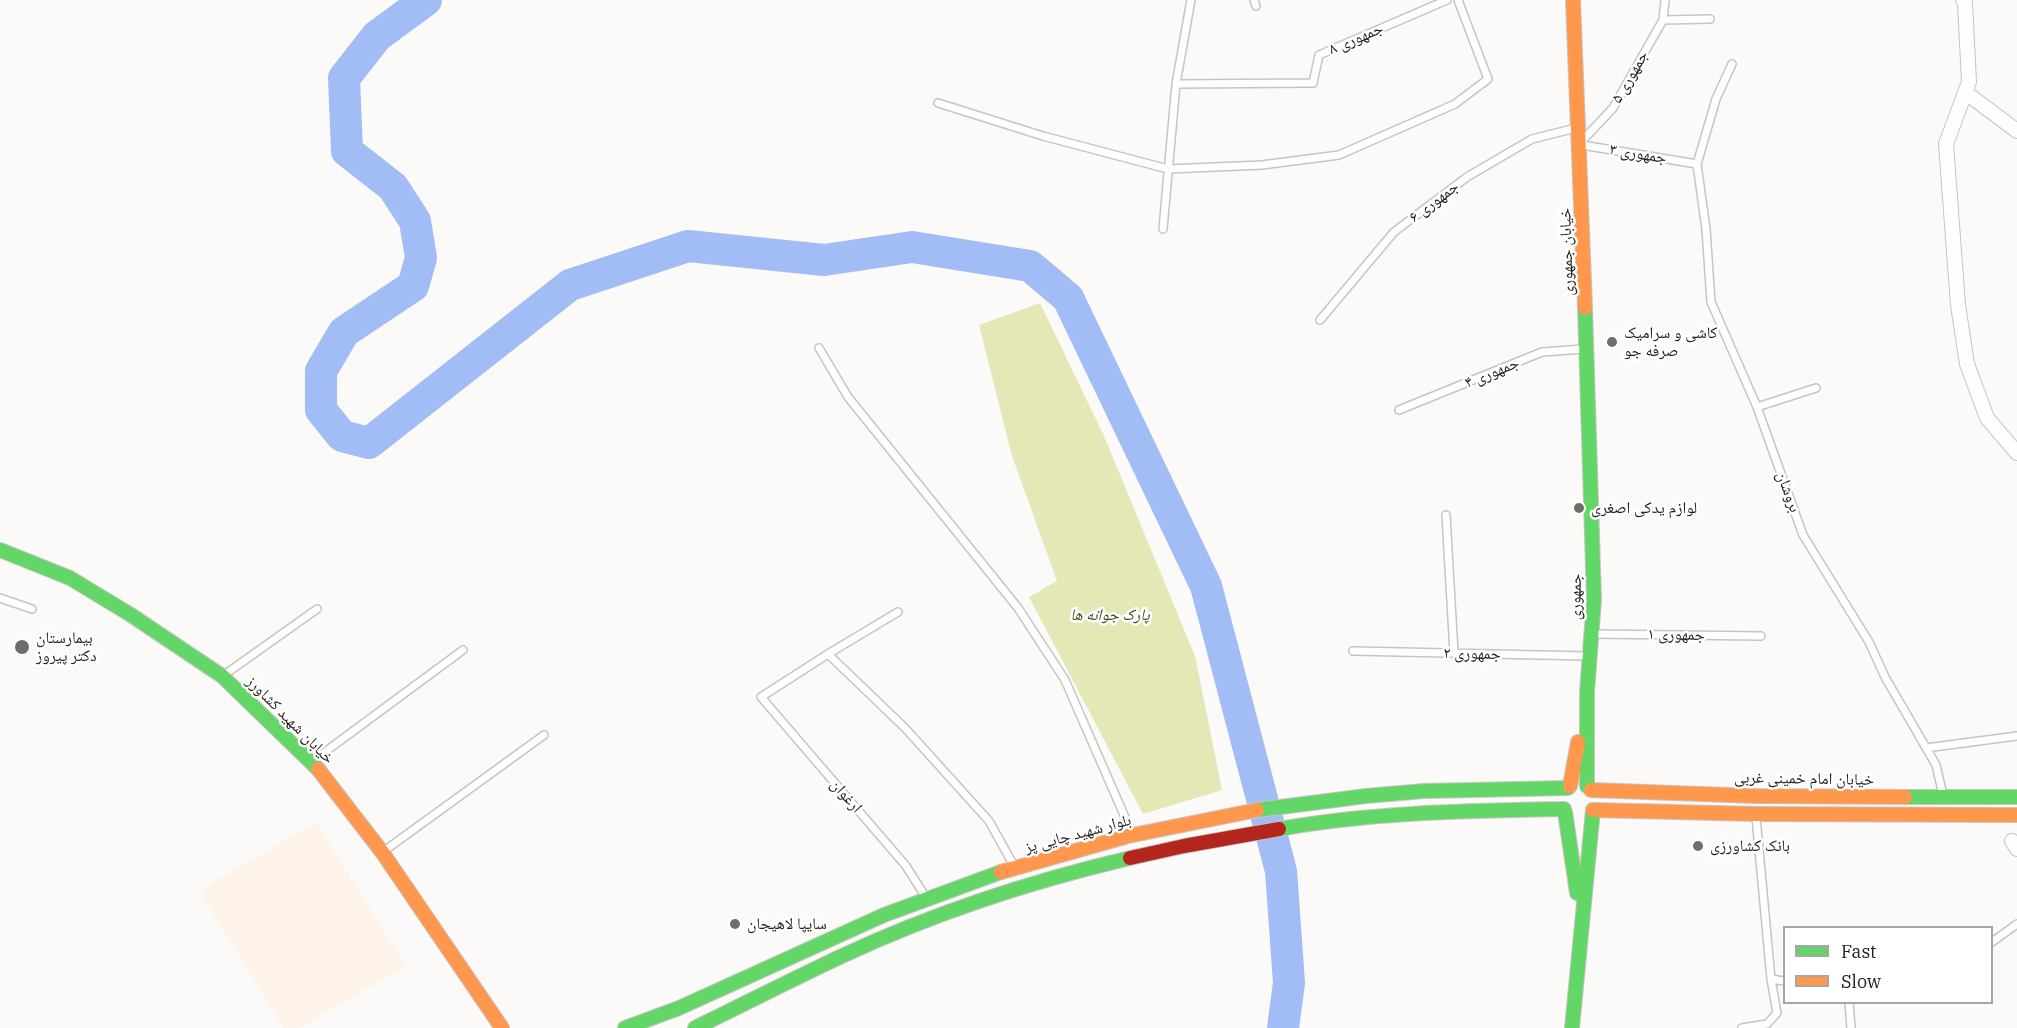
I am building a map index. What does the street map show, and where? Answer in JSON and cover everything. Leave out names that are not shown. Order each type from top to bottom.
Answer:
[{"type":"main road","name":"خیابان جمهوری","points":[[1573,0],[1591,502]]},
{"type":"main road","name":"جمهوری","points":[[1589,788],[1587,692],[1594,600],[1591,502]]},
{"type":"main road","name":"خیابان شهید کشاورز","points":[[0,550],[70,578],[131,615],[222,676],[312,761],[382,852],[502,1028]]},
{"type":"main road","name":"جمهوری","points":[[1569,787],[1587,692]]},
{"type":"main road","points":[[1572,1028],[1595,800],[1589,788],[1577,784],[1569,787],[1562,797],[1582,926]]},
{"type":"main road","name":"بلوار شهید چایی پز","points":[[625,1028],[661,1017],[835,935],[957,886],[1073,850],[1222,817],[1304,803],[1425,791],[1569,787]]},
{"type":"main road","name":"خیابان امام خمینی غربی","points":[[1589,788],[1756,796],[2017,797]]},
{"type":"main road","points":[[1943,797],[1943,815]]},
{"type":"main road","points":[[696,1028],[844,955],[964,906],[1079,870],[1184,846],[1307,824],[1426,812],[1565,811],[1580,818],[1593,810],[1756,814],[2017,815]]},
{"type":"street","points":[[1969,1],[1969,82],[1946,144],[1958,305],[1967,364],[1987,418],[2017,453]]},
{"type":"street","points":[[1965,92],[2017,131]]},
{"type":"lane","points":[[1163,229],[1176,84],[1191,0]]},
{"type":"lane","name":"جمهوری ۸","points":[[1176,84],[1313,83],[1319,55],[1447,0]]},
{"type":"lane","points":[[938,103],[1043,136],[1168,169],[1262,165],[1340,155],[1455,104],[1488,79],[1458,0]]},
{"type":"lane","name":"جمهوری ۵","points":[[1579,144],[1613,108],[1663,20],[1665,0]]},
{"type":"lane","points":[[1663,20],[1710,19]]},
{"type":"lane","points":[[1698,164],[1716,99],[1732,64]]},
{"type":"lane","name":"جمهوری ۶","points":[[1320,320],[1394,232],[1467,177],[1532,139],[1578,127]]},
{"type":"lane","name":"جمهوری ۳","points":[[1579,144],[1698,164]]},
{"type":"lane","name":"بروشان","points":[[1698,164],[1706,229],[1711,302],[1757,407],[1803,535],[1869,642],[1885,677],[1936,765],[1943,797]]},
{"type":"lane","points":[[819,348],[848,398],[1018,608],[1065,680],[1133,836]]},
{"type":"lane","name":"جمهوری ۴","points":[[1400,410],[1542,352],[1587,349]]},
{"type":"lane","points":[[1757,407],[1816,387]]},
{"type":"lane","points":[[1446,515],[1454,653]]},
{"type":"lane","points":[[0,598],[32,609]]},
{"type":"lane","points":[[222,676],[317,609]]},
{"type":"lane","points":[[898,612],[828,654],[905,728],[989,821],[1015,868]]},
{"type":"lane","name":"جمهوری ۱","points":[[1592,634],[1761,636]]},
{"type":"lane","points":[[312,761],[463,650]]},
{"type":"lane","name":"جمهوری ۲","points":[[1353,651],[1590,656]]},
{"type":"lane","name":"ارغوان","points":[[828,654],[761,697],[906,866],[927,898]]},
{"type":"lane","points":[[382,852],[544,735]]},
{"type":"lane","points":[[1926,748],[2017,736]]},
{"type":"lane","points":[[1742,1028],[1767,1024],[1777,1013],[1771,980],[1756,796]]},
{"type":"lane","points":[[1993,941],[2017,924]]},
{"type":"lane","points":[[1771,980],[1783,981]]},
{"type":"lane","points":[[1849,1004],[1851,1028]]},
{"type":"shaded area","points":[[316,822],[406,966],[300,1028],[283,1028],[200,892]]},
{"type":"green space","name":"پارک جوانه ها","points":[[1040,303],[1104,436],[1195,656],[1222,790],[1143,814],[1029,597],[1057,581],[1012,456],[979,325]]},
{"type":"waterway","points":[[426,0],[377,36],[344,78],[347,151],[393,187],[415,221],[421,258],[413,286],[344,332],[321,371],[321,410],[342,436],[369,443],[570,285],[688,246],[824,260],[912,247],[1030,266],[1068,298],[1206,586],[1281,871],[1289,983],[1283,1028]]},
{"type":"traffic: fast","points":[[1585,308],[1594,600],[1587,692],[1587,786]]},
{"type":"traffic: fast","points":[[0,550],[70,578],[131,615],[222,676],[318,769]]},
{"type":"traffic: fast","points":[[1257,810],[1424,791],[1568,788]]},
{"type":"traffic: fast","points":[[1905,797],[2017,797]]},
{"type":"traffic: fast","points":[[1279,829],[1385,816],[1564,809]]},
{"type":"traffic: fast","points":[[1572,1028],[1593,810]]},
{"type":"traffic: fast","points":[[1565,812],[1577,893]]},
{"type":"traffic: fast","points":[[695,1028],[842,956],[912,926],[1020,888],[1130,858]]},
{"type":"traffic: fast","points":[[625,1028],[679,1008],[884,915],[1001,872]]},
{"type":"traffic: slow","points":[[1573,0],[1585,308]]},
{"type":"traffic: slow","points":[[1570,786],[1578,742]]},
{"type":"traffic: slow","points":[[318,769],[382,852],[502,1028]]},
{"type":"traffic: slow","points":[[1591,790],[1756,796],[1905,797]]},
{"type":"traffic: slow","points":[[1001,872],[1128,836],[1257,810]]},
{"type":"traffic: slow","points":[[1593,810],[1756,814],[2017,815]]},
{"type":"traffic: jam","points":[[1130,858],[1279,829]]},
{"type":"place","name":"کاشی و سرامیک صرفه جو","points":[[1612,342]]},
{"type":"place","name":"لوازم یدکی اصغری","points":[[1579,508]]},
{"type":"place","name":"بیمارستان دکتر پیروز","points":[[22,647]]},
{"type":"place","name":"بانک کشاورزی","points":[[1698,846]]},
{"type":"place","name":"سایپا لاهیجان","points":[[735,924]]}]
